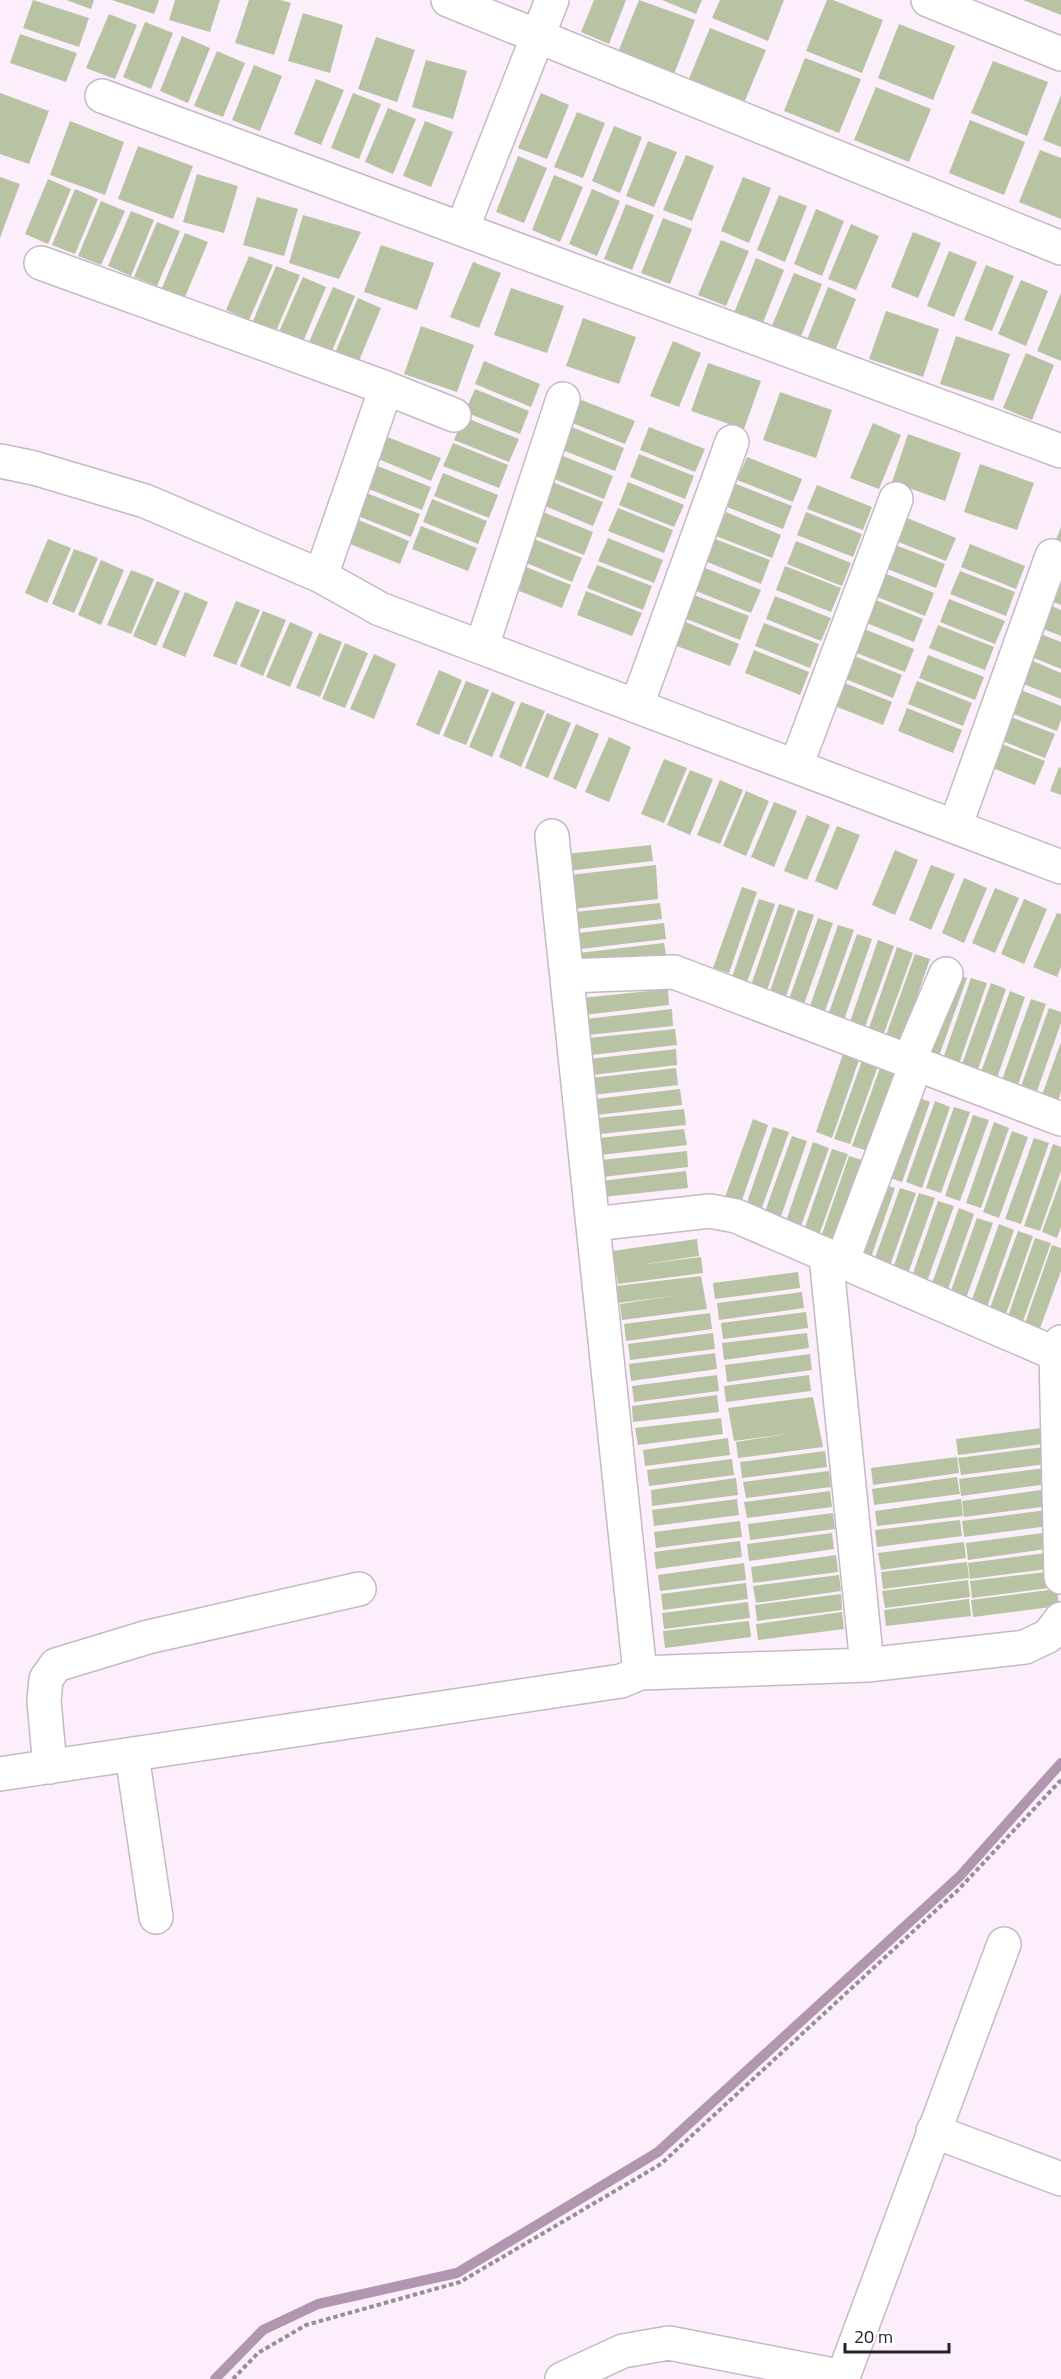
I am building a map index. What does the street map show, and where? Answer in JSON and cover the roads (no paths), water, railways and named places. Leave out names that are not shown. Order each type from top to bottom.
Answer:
[{"type":"street","points":[[448,0],[1061,248]]},
{"type":"street","points":[[462,229],[552,0]]},
{"type":"street","points":[[928,0],[1061,54]]},
{"type":"street","points":[[102,96],[1061,451]]},
{"type":"street","points":[[41,264],[386,388],[454,415]]},
{"type":"street","points":[[321,576],[386,388]]},
{"type":"street","points":[[482,646],[563,399]]},
{"type":"street","points":[[637,705],[732,442]]},
{"type":"street","points":[[0,461],[34,468],[145,501],[321,576],[380,609],[1061,867]]},
{"type":"street","points":[[796,766],[896,499]]},
{"type":"street","points":[[955,826],[1052,556]]},
{"type":"street","points":[[552,836],[640,1673]]},
{"type":"street","points":[[567,976],[674,972],[1061,1119]]},
{"type":"street","points":[[867,1665],[834,1259],[946,974]]},
{"type":"street","points":[[593,1224],[710,1211],[736,1216],[834,1259],[1059,1351],[1061,1577]]},
{"type":"street","points":[[50,1767],[44,1701],[46,1679],[56,1665],[148,1636],[359,1589]]},
{"type":"street","points":[[0,1774],[621,1681],[640,1673],[867,1665],[1024,1647],[1048,1636],[1061,1618]]},
{"type":"street","points":[[132,1755],[156,1917]]},
{"type":"street","points":[[562,2379],[623,2351],[669,2343],[842,2378],[1004,1944]]},
{"type":"street","points":[[933,2132],[1061,2179]]},
{"type":"waterway","points":[[215,2379],[263,2330],[318,2304],[457,2273],[658,2152],[960,1876],[1061,1763]]}]
